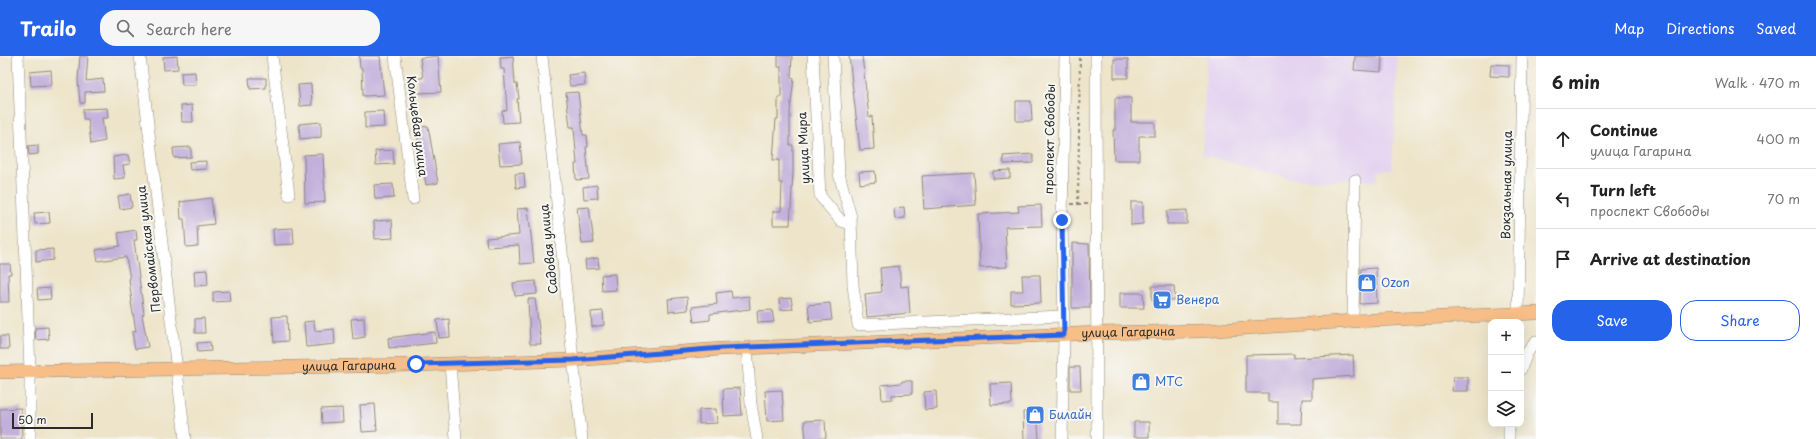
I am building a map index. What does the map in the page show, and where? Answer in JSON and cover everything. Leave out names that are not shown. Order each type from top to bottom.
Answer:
[{"type":"main road","name":"улица Гагарина","points":[[0,372],[450,364],[573,360],[747,347],[1097,333],[1201,331],[1353,321],[1536,313]]},
{"type":"street","points":[[18,56],[30,371],[30,439]]},
{"type":"street","name":"Первомайская улица","points":[[140,56],[184,439]]},
{"type":"street","points":[[272,56],[289,195]]},
{"type":"street","name":"Кольцевая улица","points":[[395,56],[413,199]]},
{"type":"street","name":"Садовая улица","points":[[542,56],[582,439]]},
{"type":"street","name":"улица Мира","points":[[813,56],[820,196],[841,221],[851,224]]},
{"type":"street","points":[[833,56],[839,174],[851,217],[853,285],[858,325],[1063,316]]},
{"type":"street","name":"проспект Свободы","points":[[1062,439],[1064,335],[1062,204],[1065,56]]},
{"type":"street","points":[[1096,56],[1097,439]]},
{"type":"street","name":"Вокзальная улица","points":[[1518,314],[1522,56]]},
{"type":"street","points":[[1353,321],[1355,180]]},
{"type":"street","points":[[1524,361],[1527,353],[1536,341]]},
{"type":"street","points":[[747,347],[751,404],[757,439]]},
{"type":"street","points":[[450,364],[456,439]]},
{"type":"street","points":[[1509,427],[1509,439]]},
{"type":"path","points":[[1062,204],[1078,204],[1080,56]]},
{"type":"shaded area","points":[[1207,56],[1398,56],[1392,169],[1378,170],[1377,181],[1292,179],[1202,155]]},
{"type":"building","points":[[80,56],[88,56],[86,81],[103,79],[104,91],[85,92],[85,103],[80,103],[78,80]]},
{"type":"building","points":[[177,56],[178,69],[164,70],[163,57]]},
{"type":"building","points":[[359,56],[380,56],[384,95],[363,96],[362,68],[360,68]]},
{"type":"building","points":[[438,56],[441,92],[417,93],[417,78],[423,78],[420,58]]},
{"type":"building","points":[[513,56],[515,84],[517,84],[519,99],[517,99],[519,122],[503,123],[502,111],[507,110],[504,69],[501,69],[500,57]]},
{"type":"building","points":[[778,56],[792,56],[791,78],[794,78],[790,111],[790,145],[793,145],[793,172],[790,225],[773,225],[773,211],[781,211],[782,183],[779,183],[779,160],[773,160],[776,119],[778,119],[778,97],[781,97],[781,67],[778,67]]},
{"type":"building","points":[[849,56],[862,56],[869,117],[872,116],[874,149],[860,150]]},
{"type":"building","points":[[1355,56],[1382,56],[1381,72],[1354,70]]},
{"type":"building","points":[[1114,59],[1128,59],[1128,78],[1114,78]]},
{"type":"building","points":[[1491,64],[1509,65],[1509,77],[1490,76]]},
{"type":"building","points":[[51,70],[52,85],[31,86],[30,72]]},
{"type":"building","points":[[195,72],[196,85],[182,85],[181,73]]},
{"type":"building","points":[[584,73],[585,85],[570,86],[568,75]]},
{"type":"building","points":[[249,78],[266,78],[266,88],[250,89]]},
{"type":"building","points":[[311,84],[312,105],[300,106],[298,85]]},
{"type":"building","points":[[578,92],[583,135],[587,135],[588,147],[586,147],[589,179],[576,180],[575,164],[577,164],[574,127],[570,127],[566,93]]},
{"type":"building","points":[[1115,98],[1131,98],[1131,122],[1155,122],[1155,136],[1139,136],[1139,160],[1114,160],[1113,130],[1115,130]]},
{"type":"building","points":[[1016,101],[1031,101],[1032,121],[1016,121]]},
{"type":"building","points":[[192,105],[193,122],[182,122],[181,106]]},
{"type":"building","points":[[107,108],[108,118],[102,118],[105,141],[91,144],[88,119],[83,119],[83,109]]},
{"type":"building","points":[[383,111],[384,127],[365,128],[365,112]]},
{"type":"building","points":[[321,122],[321,137],[300,139],[299,124]]},
{"type":"building","points":[[428,126],[438,183],[426,185],[416,128]]},
{"type":"building","points":[[520,142],[522,164],[500,165],[498,144]]},
{"type":"building","points":[[38,145],[38,154],[29,155],[28,146]]},
{"type":"building","points":[[191,147],[191,157],[174,158],[173,148]]},
{"type":"building","points":[[393,150],[394,164],[376,165],[375,151]]},
{"type":"building","points":[[323,154],[325,202],[305,203],[304,155]]},
{"type":"building","points":[[1033,154],[1033,163],[1004,164],[1003,156]]},
{"type":"building","points":[[128,155],[130,164],[123,165],[125,178],[114,179],[113,157]]},
{"type":"building","points":[[206,161],[206,169],[190,170],[189,162]]},
{"type":"building","points":[[1010,170],[1010,178],[993,179],[993,171]]},
{"type":"building","points":[[875,171],[876,182],[860,184],[859,172]]},
{"type":"building","points":[[524,173],[525,187],[516,188],[515,174]]},
{"type":"building","points":[[974,173],[976,205],[924,209],[922,176]]},
{"type":"building","points":[[393,184],[394,198],[375,199],[374,185]]},
{"type":"building","points":[[597,185],[598,198],[584,199],[583,187]]},
{"type":"building","points":[[130,194],[132,207],[120,209],[118,196]]},
{"type":"building","points":[[211,198],[214,224],[197,226],[198,246],[186,247],[184,219],[181,219],[180,202]]},
{"type":"building","points":[[1131,202],[1143,202],[1143,224],[1131,225]]},
{"type":"building","points":[[1041,205],[1042,226],[1005,227],[1007,267],[980,268],[978,214],[1019,212],[1018,206]]},
{"type":"building","points":[[589,207],[594,243],[582,244],[577,208]]},
{"type":"building","points":[[904,207],[905,218],[895,219],[894,208]]},
{"type":"building","points":[[528,208],[534,263],[520,264],[519,245],[487,247],[486,238],[519,235],[517,209]]},
{"type":"building","points":[[1187,210],[1187,224],[1167,224],[1167,211]]},
{"type":"building","points":[[49,212],[50,223],[35,224],[34,213]]},
{"type":"building","points":[[392,220],[393,238],[375,239],[374,221]]},
{"type":"building","points":[[293,228],[294,244],[274,245],[273,229]]},
{"type":"building","points":[[136,230],[137,240],[134,240],[144,314],[142,315],[148,347],[135,349],[132,332],[136,331],[126,257],[98,261],[96,250],[120,246],[118,233]]},
{"type":"building","points":[[1072,243],[1089,244],[1090,308],[1072,308]]},
{"type":"building","points":[[53,249],[53,260],[36,262],[36,250]]},
{"type":"building","points":[[598,258],[599,268],[586,269],[585,260]]},
{"type":"building","points":[[0,264],[10,264],[11,274],[8,274],[9,302],[0,302]]},
{"type":"building","points":[[899,266],[901,287],[908,286],[910,313],[867,317],[865,294],[882,292],[880,268]]},
{"type":"building","points":[[1376,268],[1377,303],[1360,304],[1361,269]]},
{"type":"building","points":[[207,270],[208,285],[195,286],[194,271]]},
{"type":"building","points":[[615,274],[616,290],[602,291],[601,275]]},
{"type":"building","points":[[1022,275],[1040,275],[1041,303],[1011,304],[1011,291],[1023,291]]},
{"type":"building","points":[[536,281],[537,294],[515,296],[513,283]]},
{"type":"building","points":[[1152,286],[1174,286],[1175,300],[1152,300]]},
{"type":"building","points":[[50,288],[51,299],[38,300],[37,289]]},
{"type":"building","points":[[229,291],[230,301],[213,302],[213,292]]},
{"type":"building","points":[[731,291],[732,298],[749,296],[750,309],[710,314],[710,320],[694,322],[692,307],[717,304],[716,293]]},
{"type":"building","points":[[1120,293],[1143,293],[1144,308],[1120,308]]},
{"type":"building","points":[[687,297],[688,310],[669,312],[668,299]]},
{"type":"building","points":[[791,298],[793,309],[780,310],[779,299]]},
{"type":"building","points":[[528,299],[535,299],[541,344],[530,344]]},
{"type":"building","points":[[830,303],[832,320],[810,322],[808,305]]},
{"type":"building","points":[[772,310],[774,322],[758,323],[757,311]]},
{"type":"building","points":[[603,311],[604,325],[592,327],[591,312]]},
{"type":"building","points":[[287,316],[288,341],[274,342],[272,317]]},
{"type":"building","points":[[204,318],[205,333],[195,333],[195,319]]},
{"type":"building","points":[[364,318],[365,337],[353,339],[351,319]]},
{"type":"building","points":[[449,319],[450,337],[439,338],[437,320]]},
{"type":"building","points":[[314,321],[315,331],[334,329],[335,344],[306,347],[304,322]]},
{"type":"building","points":[[48,327],[49,339],[36,340],[35,328]]},
{"type":"building","points":[[435,332],[436,343],[389,348],[388,338]]},
{"type":"building","points":[[0,336],[8,336],[9,349],[0,349]]},
{"type":"building","points":[[210,342],[211,351],[198,352],[197,343]]},
{"type":"building","points":[[1294,354],[1294,358],[1353,355],[1354,376],[1312,379],[1312,399],[1302,399],[1301,424],[1278,424],[1278,402],[1268,402],[1268,393],[1246,393],[1246,355]]},
{"type":"building","points":[[1070,367],[1080,367],[1081,390],[1070,390]]},
{"type":"building","points":[[1453,377],[1468,377],[1468,391],[1452,391]]},
{"type":"building","points":[[902,381],[912,381],[912,394],[892,395],[892,399],[882,400],[881,385],[902,383]]},
{"type":"building","points":[[1011,383],[1012,404],[991,405],[990,384]]},
{"type":"building","points":[[740,388],[742,415],[724,416],[723,389]]},
{"type":"building","points":[[782,390],[784,420],[767,421],[765,391]]},
{"type":"building","points":[[936,391],[937,409],[925,410],[924,392]]},
{"type":"building","points":[[375,404],[377,431],[362,432],[360,405]]},
{"type":"building","points":[[21,408],[22,439],[0,439],[0,409]]},
{"type":"building","points":[[342,408],[343,422],[322,423],[321,409]]},
{"type":"building","points":[[716,409],[717,423],[699,424],[699,410]]},
{"type":"building","points":[[1037,411],[1039,439],[1024,439],[1023,412]]},
{"type":"building","points":[[825,420],[826,438],[806,439],[804,421]]},
{"type":"building","points":[[1134,422],[1149,422],[1149,437],[1134,437]]},
{"type":"place","name":"Ozon","points":[[1367,283]]},
{"type":"place","name":"Венера","points":[[1162,300]]},
{"type":"place","name":"МТС","points":[[1141,382]]},
{"type":"place","name":"Билайн","points":[[1035,415]]},
{"type":"route","points":[[416,364],[573,360],[722,348],[1064,335],[1062,220]]}]
